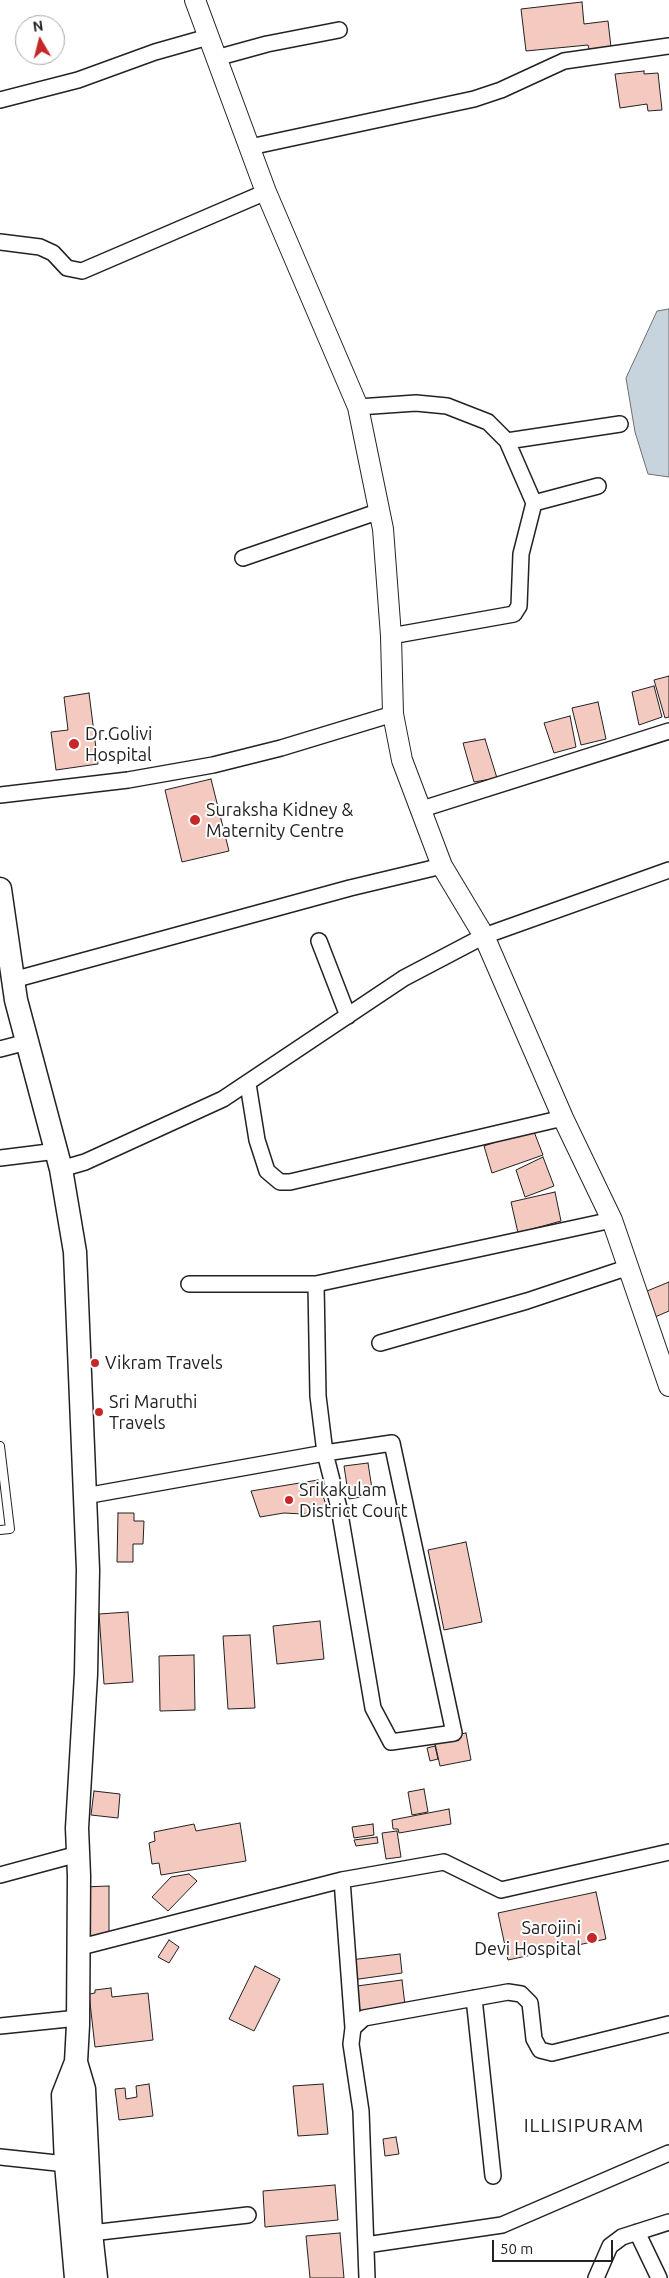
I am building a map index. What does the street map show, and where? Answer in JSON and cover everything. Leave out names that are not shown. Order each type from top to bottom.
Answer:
[{"type":"main road","points":[[1,901],[8,970],[59,1160],[75,1252],[88,1570],[86,1674],[77,1828],[78,2018],[76,2062],[63,2095],[66,2164],[76,2278]]},
{"type":"main road","points":[[76,2062],[84,2089],[96,2278]]},
{"type":"street","points":[[195,0],[266,192],[358,406],[380,511],[391,636],[393,714],[402,760],[419,810],[442,866],[484,936],[563,1118],[612,1220],[669,1386]]},
{"type":"street","points":[[216,58],[267,44],[339,30]]},
{"type":"street","points":[[0,100],[78,80],[155,52],[208,37]]},
{"type":"street","points":[[250,147],[474,99],[501,90],[564,61],[669,46]]},
{"type":"street","points":[[0,242],[40,246],[53,253],[68,268],[82,271],[266,192]]},
{"type":"street","points":[[358,406],[416,403],[447,406],[488,422],[507,441],[534,503],[521,554],[518,606],[514,614],[391,636]]},
{"type":"street","points":[[507,441],[620,424]]},
{"type":"street","points":[[534,503],[598,486]]},
{"type":"street","points":[[243,558],[380,511]]},
{"type":"street","points":[[0,795],[128,780],[213,765],[281,748],[393,714]]},
{"type":"street","points":[[419,810],[669,731]]},
{"type":"street","points":[[8,970],[442,866]]},
{"type":"street","points":[[0,1158],[85,1162],[223,1099],[404,978],[484,936],[669,870]]},
{"type":"street","points":[[319,941],[348,1016]]},
{"type":"street","points":[[0,1049],[27,1042]]},
{"type":"street","points":[[248,1084],[257,1140],[267,1171],[280,1182],[290,1182],[563,1118]]},
{"type":"street","points":[[189,1284],[316,1284],[612,1220]]},
{"type":"street","points":[[380,1343],[527,1300],[629,1267]]},
{"type":"street","points":[[85,1496],[325,1453],[392,1443],[454,1734],[391,1742],[373,1708],[339,1508],[325,1453],[318,1396],[316,1284]]},
{"type":"street","points":[[77,1948],[342,1880],[444,1862],[501,1890],[669,1852]]},
{"type":"street","points":[[0,1875],[78,1854]]},
{"type":"street","points":[[342,1880],[353,2028],[351,2044],[361,2111],[367,2278]]},
{"type":"street","points":[[353,2028],[364,2018],[508,1992],[521,1994],[530,2003],[534,2039],[540,2050],[552,2053],[669,2024]]},
{"type":"street","points":[[474,1998],[493,2176]]},
{"type":"street","points":[[0,2026],[78,2018]]},
{"type":"street","points":[[366,2245],[502,2225],[669,2153]]},
{"type":"street","points":[[0,2157],[66,2164]]},
{"type":"street","points":[[92,2232],[248,2215]]},
{"type":"street","points":[[596,2278],[610,2246],[622,2237],[669,2222]]},
{"type":"street","points":[[637,2232],[661,2278],[669,2272]]},
{"type":"lane","points":[[0,1446],[10,1529],[0,1530]]},
{"type":"shaded area","points":[[669,309],[669,477],[648,474],[635,432],[626,378],[657,311]]},
{"type":"building","points":[[582,2],[584,24],[608,21],[611,47],[589,49],[588,45],[526,51],[521,9]]},
{"type":"building","points":[[644,71],[644,74],[658,73],[662,110],[648,111],[647,104],[620,108],[615,74]]},
{"type":"building","points":[[669,676],[669,717],[665,718],[654,680]]},
{"type":"building","points":[[654,686],[662,717],[639,725],[632,692]]},
{"type":"building","points":[[89,693],[98,764],[56,770],[51,732],[68,730],[64,697]]},
{"type":"building","points":[[598,702],[606,739],[581,745],[572,708]]},
{"type":"building","points":[[570,716],[576,747],[554,753],[544,723]]},
{"type":"building","points":[[485,739],[497,778],[474,782],[463,743]]},
{"type":"building","points":[[211,779],[229,851],[182,862],[165,790]]},
{"type":"building","points":[[533,1129],[543,1155],[492,1173],[484,1146]]},
{"type":"building","points":[[543,1157],[554,1186],[525,1197],[516,1170]]},
{"type":"building","points":[[555,1192],[561,1221],[518,1233],[511,1202]]},
{"type":"building","points":[[669,1282],[669,1311],[655,1317],[647,1291]]},
{"type":"building","points":[[368,1463],[373,1495],[349,1499],[344,1466]]},
{"type":"building","name":"Srikakulam District Court","points":[[318,1480],[327,1508],[303,1514],[284,1513],[260,1517],[251,1491]]},
{"type":"building","points":[[118,1513],[134,1513],[134,1521],[144,1521],[143,1544],[133,1544],[133,1562],[117,1562]]},
{"type":"building","points":[[466,1542],[482,1622],[444,1630],[428,1550]]},
{"type":"building","points":[[128,1612],[133,1682],[104,1684],[99,1614]]},
{"type":"building","points":[[320,1621],[324,1659],[277,1664],[273,1626]]},
{"type":"building","points":[[250,1635],[255,1708],[228,1709],[223,1636]]},
{"type":"building","points":[[194,1655],[195,1710],[160,1711],[159,1656]]},
{"type":"building","points":[[466,1733],[471,1760],[440,1766],[434,1739]]},
{"type":"building","points":[[435,1746],[438,1759],[430,1761],[427,1748]]},
{"type":"building","points":[[424,1789],[428,1812],[412,1815],[408,1792]]},
{"type":"building","points":[[94,1791],[120,1794],[118,1818],[91,1815]]},
{"type":"building","points":[[449,1809],[451,1824],[399,1833],[398,1829],[393,1829],[392,1820]]},
{"type":"building","points":[[240,1823],[246,1861],[161,1875],[159,1863],[152,1864],[149,1843],[155,1841],[154,1832],[194,1824],[196,1831]]},
{"type":"building","points":[[373,1824],[374,1835],[354,1838],[352,1827]]},
{"type":"building","points":[[397,1831],[401,1857],[386,1859],[382,1833]]},
{"type":"building","points":[[377,1837],[378,1843],[356,1846],[354,1840]]},
{"type":"building","points":[[189,1874],[197,1881],[168,1911],[152,1897],[171,1877]]},
{"type":"building","points":[[109,1886],[109,1935],[83,1936],[83,1887]]},
{"type":"building","points":[[596,1892],[606,1939],[508,1960],[498,1913]]},
{"type":"building","points":[[169,1940],[179,1947],[169,1963],[158,1957]]},
{"type":"building","points":[[400,1954],[402,1973],[352,1980],[350,1960]]},
{"type":"building","points":[[255,1966],[280,1979],[254,2031],[229,2019]]},
{"type":"building","points":[[402,1980],[405,2005],[360,2011],[357,1986]]},
{"type":"building","points":[[111,1988],[112,1997],[148,1993],[153,2040],[95,2047],[89,1994],[95,1993],[95,1990]]},
{"type":"building","points":[[149,2084],[153,2116],[119,2120],[115,2089],[125,2088],[126,2099],[137,2097],[136,2086]]},
{"type":"building","points":[[323,2084],[328,2134],[298,2136],[293,2086]]},
{"type":"building","points":[[396,2137],[399,2154],[385,2156],[383,2139]]},
{"type":"building","points":[[335,2185],[338,2220],[265,2227],[263,2191]]},
{"type":"building","points":[[340,2233],[344,2278],[310,2278],[306,2236]]},
{"type":"place","name":"Dr.Golivi Hospital","points":[[74,744]]},
{"type":"place","name":"Suraksha Kidney & Maternity Centre","points":[[195,820]]},
{"type":"place","name":"Vikram Travels","points":[[95,1363]]},
{"type":"place","name":"Sri Maruthi Travels","points":[[99,1412]]},
{"type":"place","name":"Srikakulam District Court","points":[[289,1500]]},
{"type":"place","name":"Sarojini Devi Hospital","points":[[592,1938]]},
{"type":"district","name":"ILLISIPURAM","points":[[584,2126]]}]
